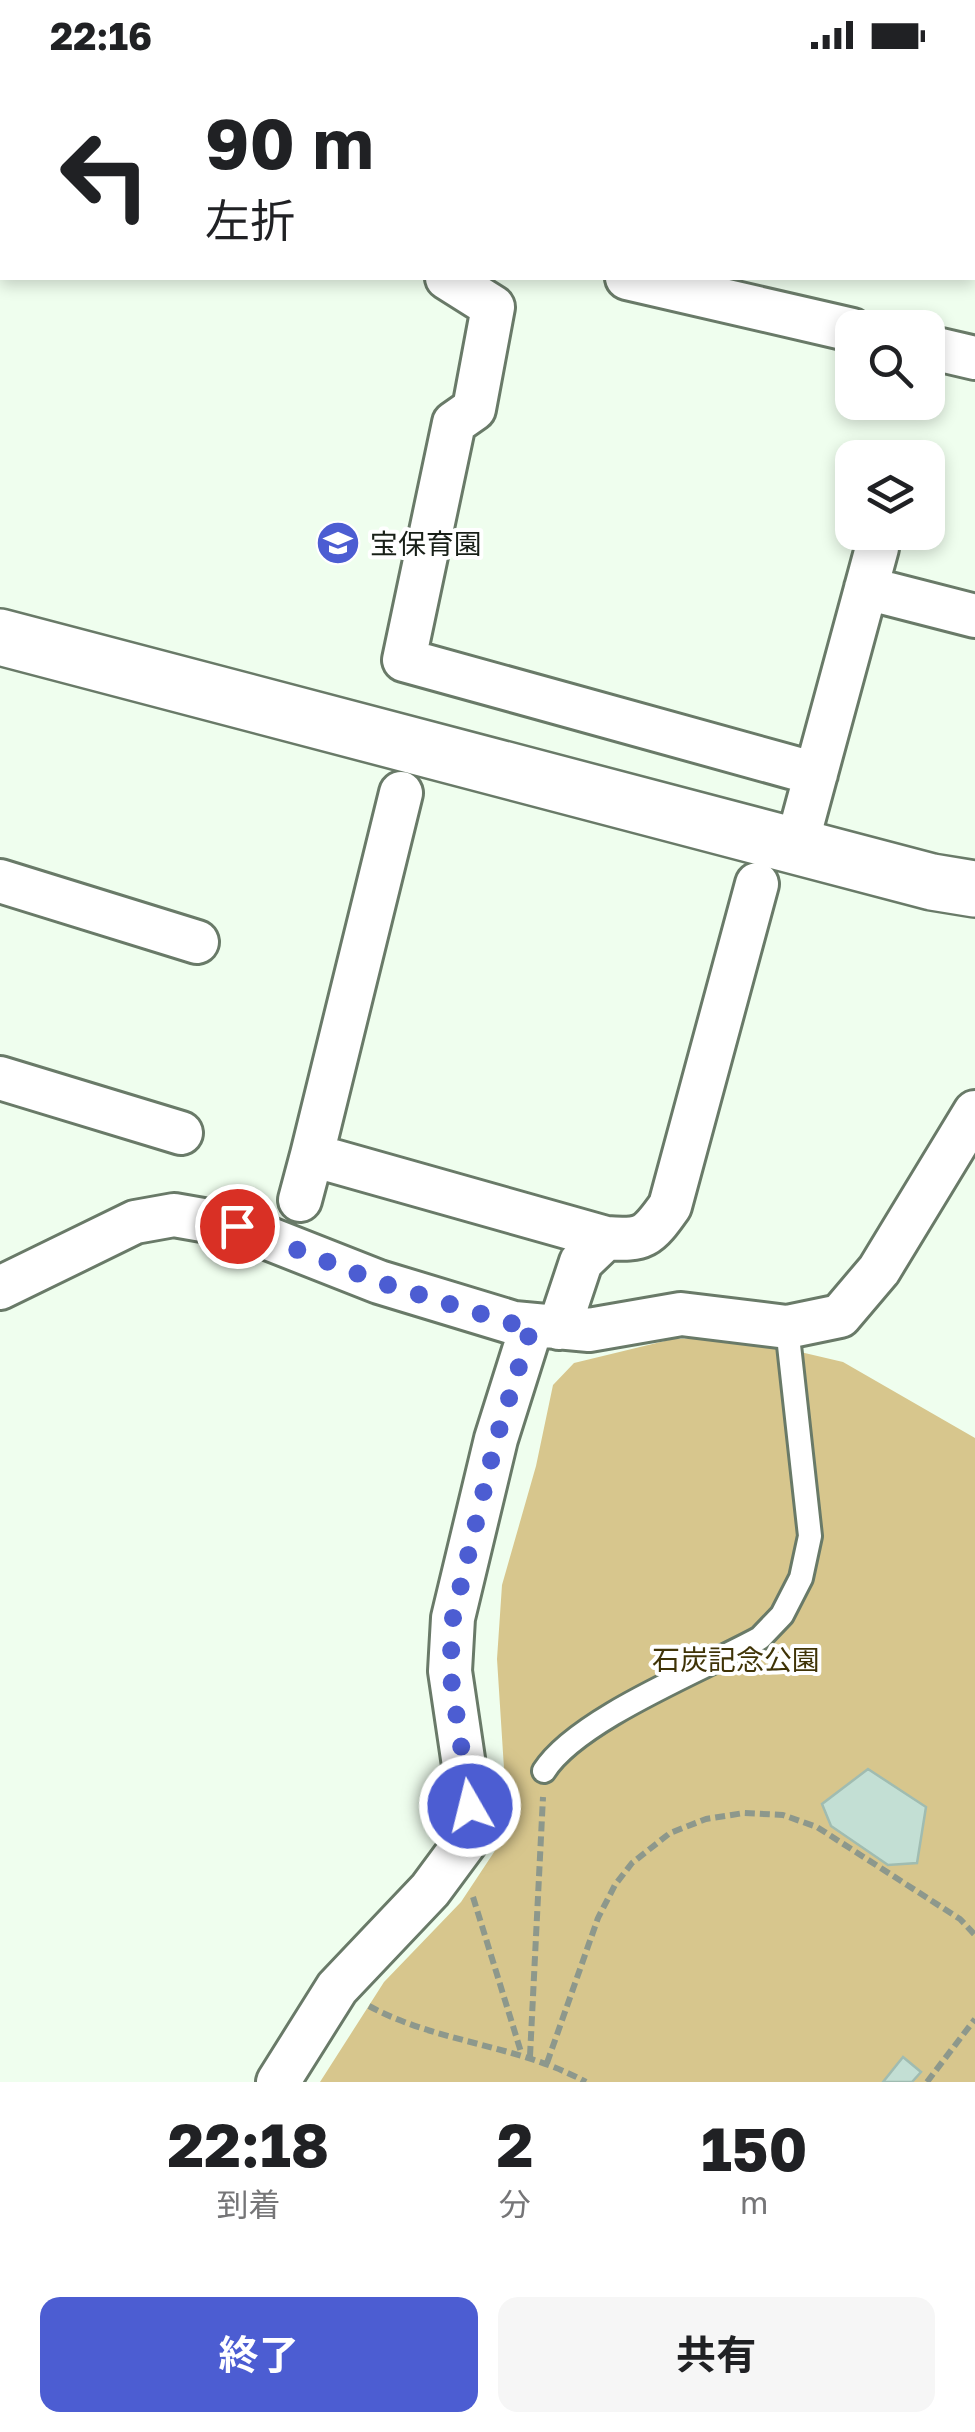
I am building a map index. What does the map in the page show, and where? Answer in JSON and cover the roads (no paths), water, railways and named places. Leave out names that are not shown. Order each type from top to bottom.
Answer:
[{"type":"street","points":[[450,280],[493,307],[474,409],[454,423],[404,660],[816,774]]},
{"type":"street","points":[[636,280],[835,326]]},
{"type":"street","points":[[945,351],[975,358]]},
{"type":"street","points":[[796,847],[871,568],[975,616]]},
{"type":"street","points":[[0,636],[796,847],[932,882],[975,889]]},
{"type":"street","points":[[300,1200],[401,794]]},
{"type":"street","points":[[0,881],[197,942]]},
{"type":"street","points":[[312,1155],[606,1238],[638,1241],[653,1230],[670,1206],[757,884]]},
{"type":"street","points":[[0,1078],[181,1133]]},
{"type":"street","points":[[0,1288],[135,1222],[174,1215],[237,1226],[379,1282],[514,1324],[589,1330],[681,1314],[788,1327],[840,1316],[879,1270],[975,1112]]},
{"type":"street","points":[[278,2082],[337,1988],[430,1890],[467,1840],[470,1806],[450,1671],[453,1618],[496,1440],[546,1326],[581,1262],[606,1238]]},
{"type":"lane","points":[[544,1771],[551,1760],[589,1730],[760,1638],[782,1615],[801,1578],[810,1536],[788,1327]]},
{"type":"place","name":"宝保育園","points":[[338,543]]},
{"type":"park label","name":"石炭記念公園","points":[[736,1659]]}]
